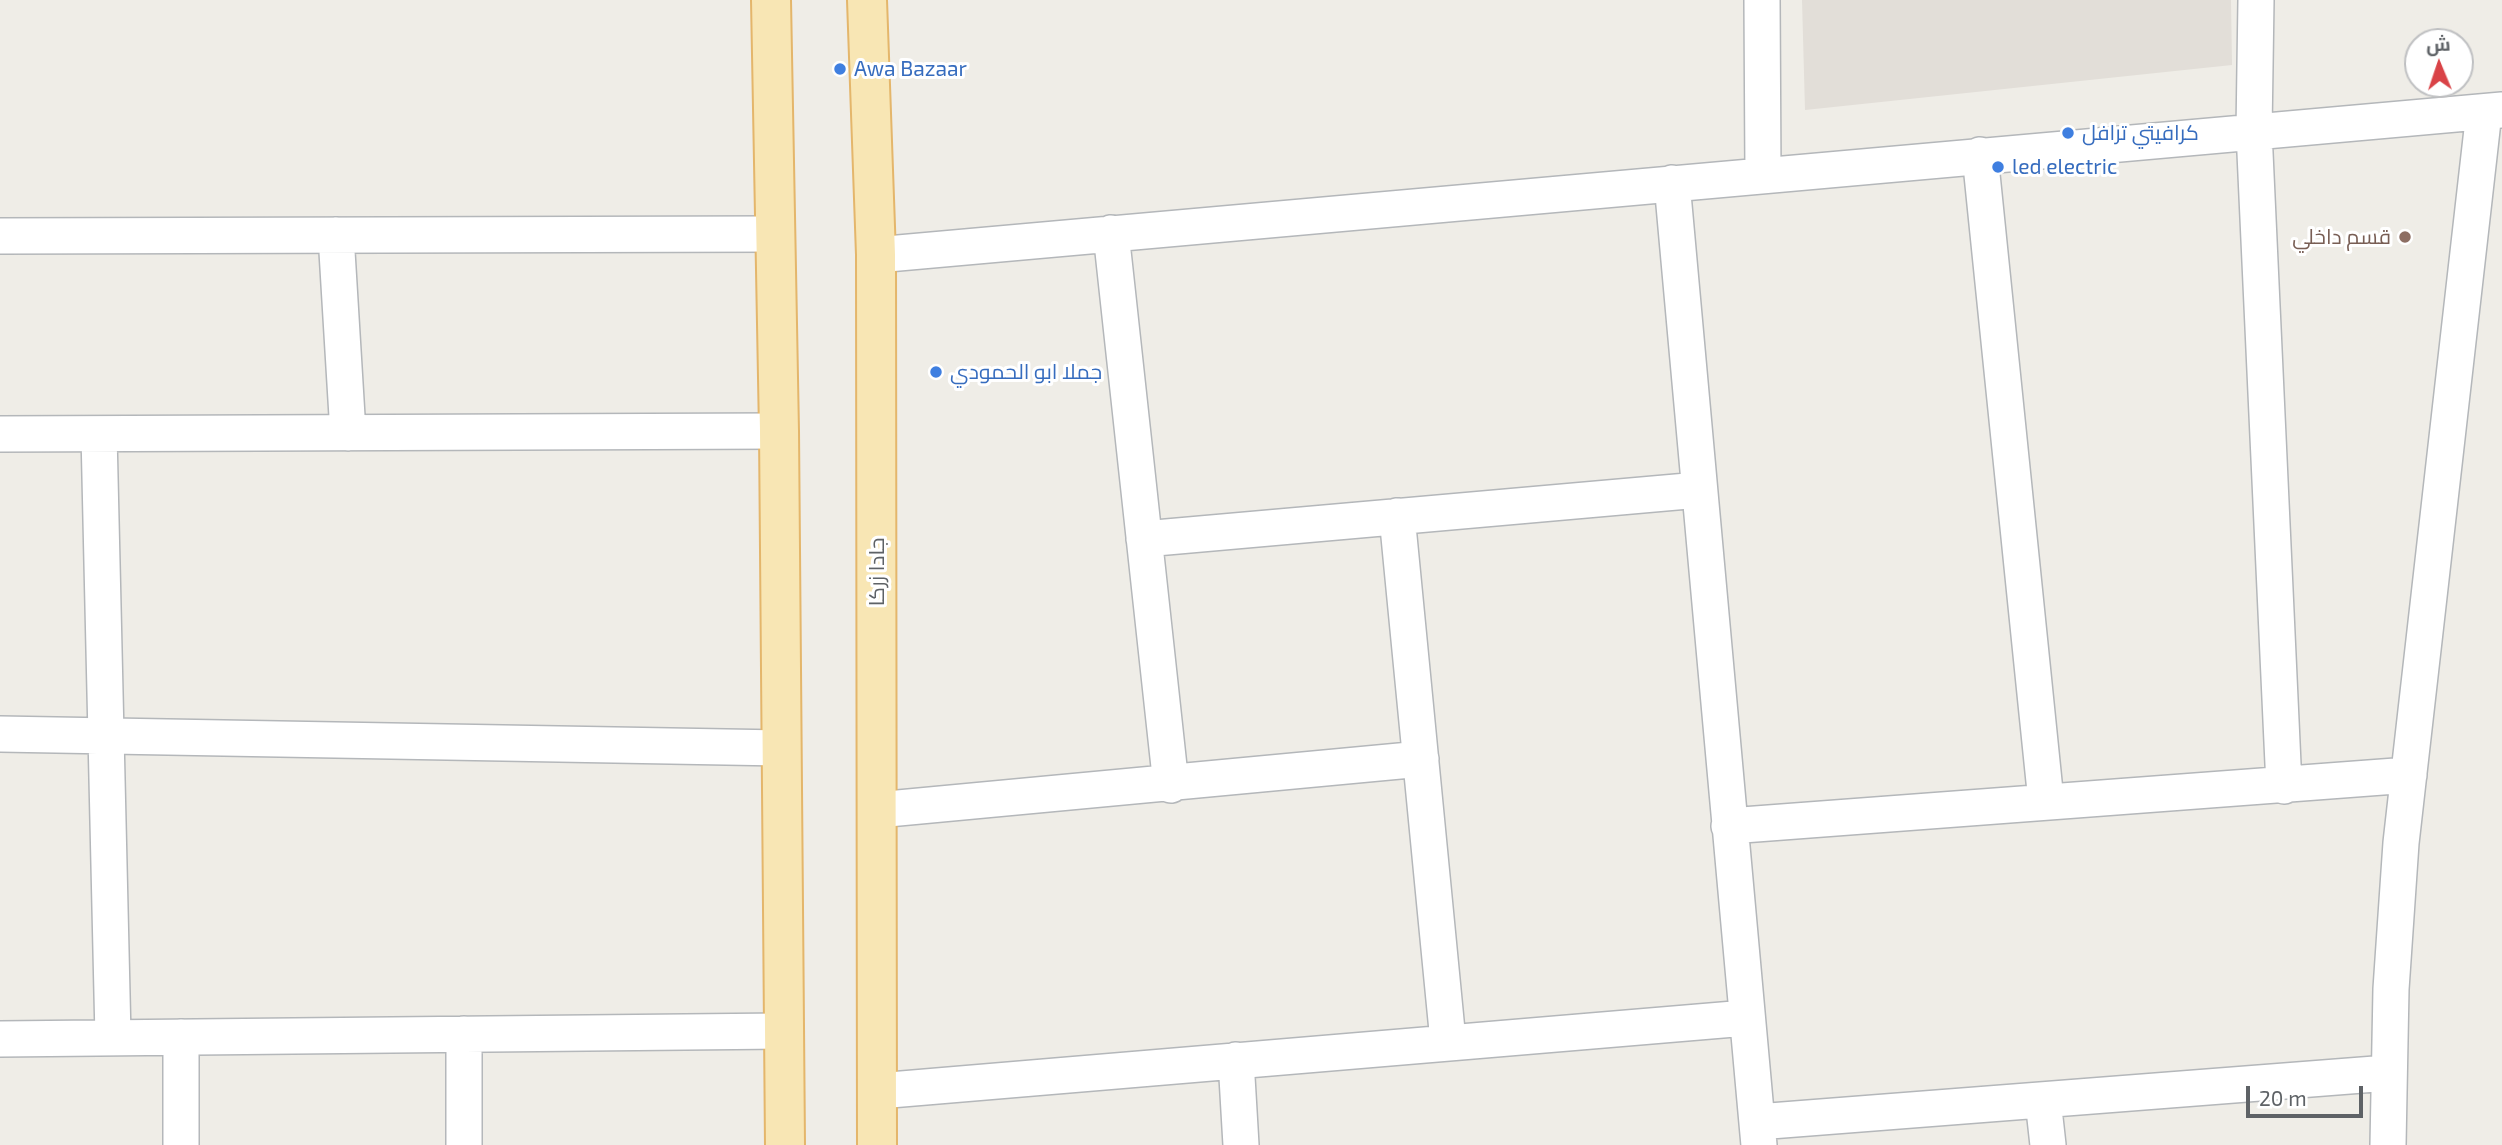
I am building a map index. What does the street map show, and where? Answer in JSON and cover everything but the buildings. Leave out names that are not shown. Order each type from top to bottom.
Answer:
[{"type":"main road","points":[[771,0],[779,431],[785,1145]]},
{"type":"main road","name":"جادا زرکا","points":[[867,0],[876,255],[877,1145]]},
{"type":"street","points":[[1762,0],[1763,175]]},
{"type":"street","points":[[2256,0],[2254,131],[2284,786]]},
{"type":"street","points":[[876,255],[2493,111],[2409,775],[2395,922],[2388,1073],[2388,1145]]},
{"type":"street","points":[[1980,155],[2046,802]]},
{"type":"street","points":[[1672,183],[1758,1133],[2043,1100],[2388,1073]]},
{"type":"street","points":[[0,236],[775,233]]},
{"type":"street","points":[[1111,233],[1171,785]]},
{"type":"street","points":[[336,235],[348,433]]},
{"type":"street","points":[[0,434],[779,431]]},
{"type":"street","points":[[99,434],[113,1037]]},
{"type":"street","points":[[1144,540],[1699,490]]},
{"type":"street","points":[[1396,516],[1448,1041]]},
{"type":"street","points":[[0,734],[782,748]]},
{"type":"street","points":[[877,810],[1171,785],[1421,759]]},
{"type":"street","points":[[1729,825],[2409,775]]},
{"type":"street","points":[[878,1091],[1746,1018]]},
{"type":"street","points":[[0,1038],[783,1031]]},
{"type":"street","points":[[464,1034],[464,1145]]},
{"type":"street","points":[[181,1037],[181,1145]]},
{"type":"street","points":[[1236,1060],[1241,1145]]},
{"type":"street","points":[[2043,1100],[2048,1145]]},
{"type":"shaded area","points":[[1802,0],[2231,0],[2232,65],[1805,110]]},
{"type":"place","name":"Awa Bazaar","points":[[840,69]]},
{"type":"place","name":"كرافيتي ترافل","points":[[2068,133]]},
{"type":"place","name":"led electric","points":[[1998,167]]},
{"type":"place","name":"قسم داخلي","points":[[2405,237]]},
{"type":"place","name":"جملا ابو الحمودي","points":[[936,372]]}]
